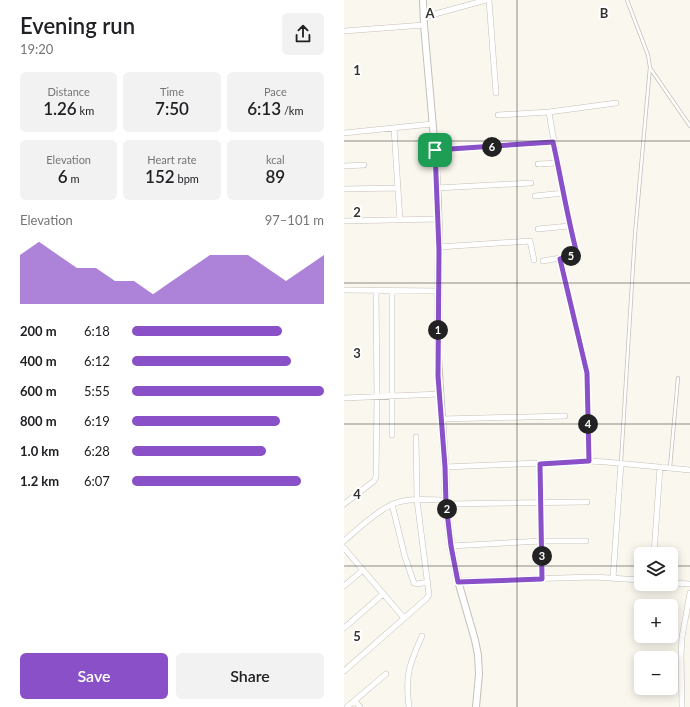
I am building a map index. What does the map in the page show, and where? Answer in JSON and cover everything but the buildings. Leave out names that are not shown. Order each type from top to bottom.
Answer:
[{"type":"street","points":[[423,0],[437,188],[439,247],[438,357],[446,502],[451,546],[458,582],[478,655],[479,674],[476,707]]},
{"type":"street","points":[[424,17],[488,0],[496,94]]},
{"type":"street","points":[[344,31],[424,25]]},
{"type":"street","points":[[498,114],[549,112],[616,102]]},
{"type":"street","points":[[543,261],[571,256],[575,254],[576,250],[569,226],[564,193],[553,142],[549,112]]},
{"type":"street","points":[[344,133],[432,124]]},
{"type":"street","points":[[394,128],[400,220]]},
{"type":"street","points":[[435,150],[553,142]]},
{"type":"street","points":[[538,164],[558,163]]},
{"type":"street","points":[[344,166],[364,165]]},
{"type":"street","points":[[437,188],[531,183]]},
{"type":"street","points":[[344,189],[398,188]]},
{"type":"street","points":[[535,196],[564,193]]},
{"type":"street","points":[[344,221],[438,219]]},
{"type":"street","points":[[538,228],[569,226]]},
{"type":"street","points":[[439,247],[530,241],[534,260]]},
{"type":"street","points":[[560,259],[587,373],[589,461]]},
{"type":"street","points":[[344,290],[439,291]]},
{"type":"street","points":[[344,504],[374,481],[376,477],[376,290]]},
{"type":"street","points":[[392,291],[392,436]]},
{"type":"street","points":[[344,398],[440,394]]},
{"type":"street","points":[[442,419],[565,416]]},
{"type":"street","points":[[344,671],[426,600],[429,595],[417,500],[416,437]]},
{"type":"street","points":[[445,467],[589,461],[660,466],[690,470]]},
{"type":"street","points":[[613,578],[621,463]]},
{"type":"street","points":[[540,464],[542,579]]},
{"type":"street","points":[[654,547],[660,466]]},
{"type":"street","points":[[344,541],[382,510],[392,504],[404,501],[541,503],[587,502]]},
{"type":"street","points":[[392,504],[405,557],[414,583],[417,584],[428,582]]},
{"type":"street","points":[[451,546],[542,541],[586,542]]},
{"type":"street","points":[[344,548],[404,618]]},
{"type":"street","points":[[344,586],[363,570]]},
{"type":"street","points":[[458,582],[542,579],[613,578],[634,580]]},
{"type":"street","points":[[678,583],[690,584]]},
{"type":"street","points":[[682,707],[682,637],[690,593]]},
{"type":"street","points":[[344,628],[383,594]]},
{"type":"street","points":[[409,707],[407,689],[409,667],[422,636]]},
{"type":"street","points":[[348,707],[386,674]]},
{"type":"street","points":[[354,701],[360,707]]},
{"type":"lane","points":[[621,463],[635,234],[650,68],[648,55],[627,0]]},
{"type":"lane","points":[[650,68],[690,126]]},
{"type":"lane","points":[[670,468],[678,378]]},
{"type":"route","points":[[553,142],[564,193],[569,226],[576,250],[575,254],[560,259],[587,373],[589,461],[540,464],[542,579],[458,582],[451,546],[446,504],[445,467],[438,376],[439,250],[435,150],[553,142]]}]
